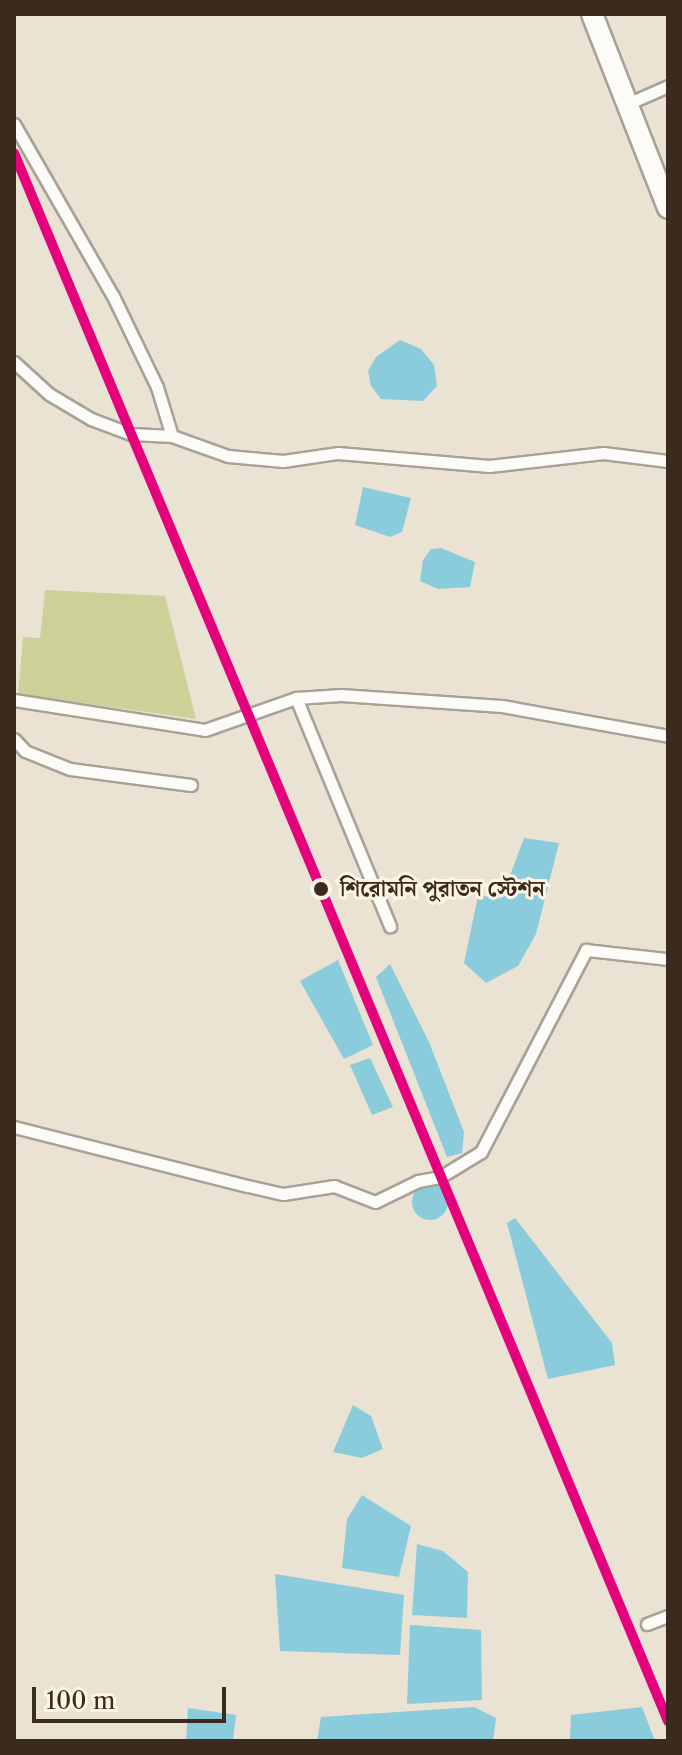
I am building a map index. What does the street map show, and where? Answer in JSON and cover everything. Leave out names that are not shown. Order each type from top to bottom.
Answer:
[{"type":"highway","points":[[592,14],[668,208]]},
{"type":"street","points":[[627,104],[668,86]]},
{"type":"street","points":[[14,124],[113,296],[157,387],[172,436]]},
{"type":"street","points":[[14,362],[49,394],[91,419],[131,434],[172,436],[228,456],[283,461],[338,453],[489,466],[603,453],[668,461]]},
{"type":"street","points":[[14,700],[205,730],[296,698],[341,695],[502,706],[668,736]]},
{"type":"street","points":[[296,698],[390,926]]},
{"type":"street","points":[[14,739],[25,751],[70,769],[191,785]]},
{"type":"street","points":[[14,1127],[283,1194],[334,1186],[375,1202],[418,1181],[440,1177],[481,1152],[586,950],[668,959]]},
{"type":"street","points":[[647,1624],[668,1616]]},
{"type":"green space","points":[[45,590],[165,596],[196,719],[18,694],[23,637],[40,638]]},
{"type":"water","points":[[400,340],[421,349],[434,365],[437,386],[423,401],[381,399],[371,386],[368,371],[376,357]]},
{"type":"water","points":[[363,487],[411,498],[402,532],[390,537],[355,525]]},
{"type":"water","points":[[441,548],[475,562],[470,587],[438,589],[420,581],[423,560],[431,549]]},
{"type":"water","points":[[524,838],[559,843],[536,934],[518,966],[486,983],[464,963],[478,896],[502,897]]},
{"type":"water","points":[[338,960],[373,1045],[344,1059],[300,981]]},
{"type":"water","points":[[390,964],[429,1042],[464,1132],[462,1153],[447,1157],[376,977]]},
{"type":"water","points":[[370,1058],[393,1107],[372,1115],[350,1065]]},
{"type":"water","points":[[430,1184],[442,1190],[448,1202],[442,1214],[430,1220],[418,1214],[412,1202],[418,1190]]},
{"type":"water","points":[[515,1218],[612,1343],[615,1365],[548,1379],[507,1223]]},
{"type":"water","points":[[353,1405],[371,1416],[383,1449],[362,1458],[333,1452]]},
{"type":"water","points":[[362,1495],[411,1526],[399,1577],[342,1568],[347,1519]]},
{"type":"water","points":[[417,1544],[443,1551],[468,1572],[467,1618],[412,1615]]},
{"type":"water","points":[[275,1574],[404,1595],[400,1655],[280,1651]]},
{"type":"water","points":[[410,1625],[481,1630],[482,1700],[407,1704]]},
{"type":"water","points":[[474,1707],[496,1718],[493,1741],[317,1741],[321,1717]]},
{"type":"water","points":[[642,1707],[655,1741],[570,1740],[571,1715]]},
{"type":"water","points":[[188,1708],[236,1715],[233,1741],[186,1741]]},
{"type":"transit line","points":[[14,153],[668,1721]]},
{"type":"place","name":"শিরোমনি পুরাতন স্টেশন","points":[[321,889]]}]
